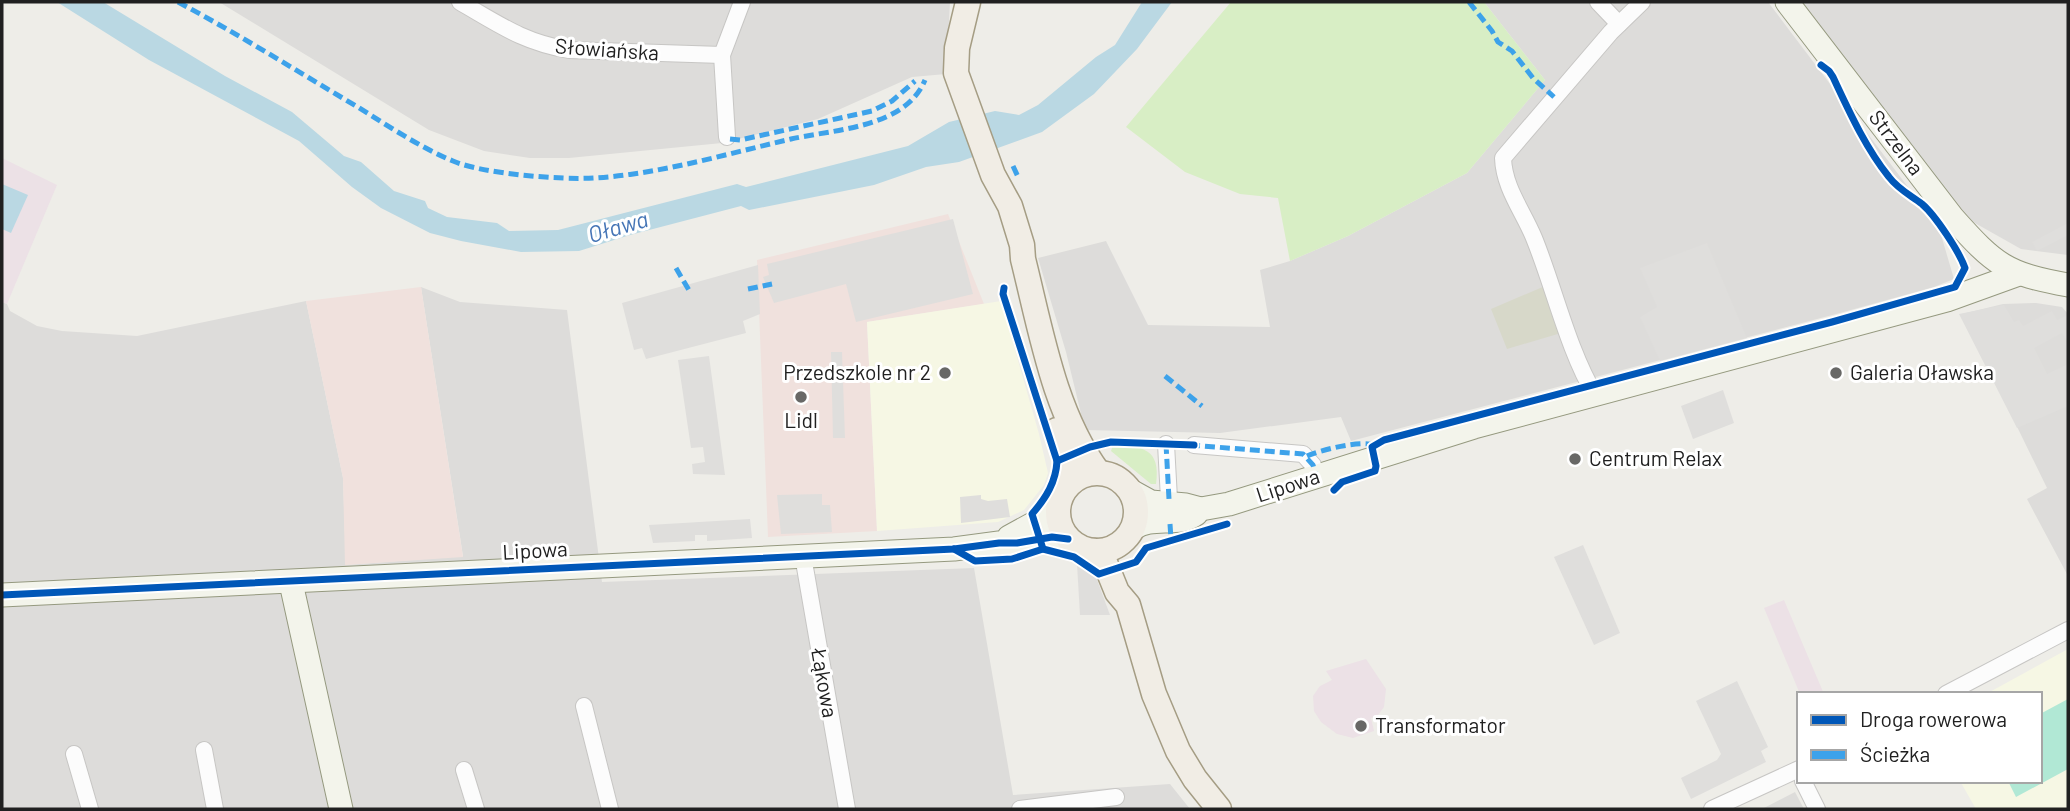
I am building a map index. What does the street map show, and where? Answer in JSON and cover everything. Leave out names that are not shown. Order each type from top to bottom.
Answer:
[{"type":"main road","points":[[968,2],[957,48],[956,73],[993,175],[1010,206],[1064,408],[1083,450],[1098,472]]},
{"type":"main road","points":[[993,175],[997,209],[1008,254],[1054,421],[1068,457],[1059,523],[1068,539],[1082,549],[1095,551],[1115,548],[1129,534]]},
{"type":"main road","points":[[1064,494],[1079,477],[1098,472],[1117,478],[1131,491],[1137,509],[1124,559],[1131,590],[1128,605]]},
{"type":"main road","points":[[1095,551],[1104,560],[1116,592],[1128,605],[1147,671],[1168,729],[1195,779],[1219,809]]},
{"type":"street","name":"Słowiańska","points":[[460,2],[522,38],[546,46],[582,51],[722,55]]},
{"type":"street","points":[[727,137],[722,55],[742,2]]},
{"type":"street","points":[[1598,2],[1615,28]]},
{"type":"street","points":[[1595,395],[1581,365],[1533,236],[1507,184],[1503,158],[1615,28],[1642,2]]},
{"type":"street","name":"Strzelna","points":[[1787,2],[1953,218],[1998,264],[2019,274]]},
{"type":"street","points":[[2019,274],[2068,285]]},
{"type":"street","name":"Lipowa","points":[[1129,534],[1147,522],[1182,520],[1201,509],[1267,494],[1474,427],[1953,298],[2019,274]]},
{"type":"street","points":[[1167,444],[1169,499]]},
{"type":"street","points":[[1194,445],[1303,454],[1313,465],[1316,476]]},
{"type":"street","name":"Lipowa","points":[[1131,491],[1151,502],[1201,509]]},
{"type":"street","name":"Lipowa","points":[[999,543],[1051,514],[1064,494]]},
{"type":"street","name":"Lipowa","points":[[2,595],[954,549],[1052,537],[1068,539]]},
{"type":"street","name":"Łąkowa","points":[[803,556],[847,809]]},
{"type":"street","points":[[291,583],[341,809]]},
{"type":"street","points":[[1950,692],[2068,630]]},
{"type":"street","points":[[584,706],[610,809]]},
{"type":"street","points":[[205,750],[215,809]]},
{"type":"street","points":[[74,754],[90,809]]},
{"type":"street","points":[[464,770],[476,809]]},
{"type":"street","points":[[1712,809],[1797,775]]},
{"type":"street","points":[[1804,783],[1817,809]]},
{"type":"street","points":[[1020,809],[1116,797]]},
{"type":"shaded area","points":[[219,2],[950,2],[946,74],[912,77],[818,119],[722,143],[569,158],[530,158],[484,151],[429,130]]},
{"type":"shaded area","points":[[1484,2],[1768,2],[1939,228],[1954,279],[1840,313],[1351,441],[1341,417],[1220,433],[1085,430],[1066,352],[1038,258],[1106,241],[1148,325],[1270,327],[1260,270],[1290,261],[1348,236],[1467,173],[1545,80]]},
{"type":"shaded area","points":[[1796,2],[2068,2],[2068,255],[2021,249],[1966,218]]},
{"type":"shaded area","points":[[2,158],[57,185],[7,304],[2,302]]},
{"type":"shaded area","points":[[948,214],[984,304],[867,322],[877,531],[768,537],[757,260]]},
{"type":"shaded area","points":[[953,219],[973,294],[856,322],[846,284],[774,303],[763,277],[769,275],[767,264]]},
{"type":"shaded area","points":[[2068,223],[2068,235],[2037,251],[2032,242]]},
{"type":"shaded area","points":[[1707,243],[1747,338],[1660,361],[1640,317],[1657,307],[1640,268]]},
{"type":"shaded area","points":[[758,265],[760,314],[743,321],[746,333],[646,359],[642,348],[634,350],[622,303]]},
{"type":"shaded area","points":[[1545,286],[1561,333],[1507,349],[1491,309]]},
{"type":"shaded area","points":[[421,287],[460,302],[567,310],[602,582],[974,568],[1013,795],[1170,784],[1190,809],[2,809],[2,302],[7,304],[10,311],[37,326],[62,331],[137,336],[306,301],[343,478],[346,565],[463,556]]},
{"type":"shaded area","points":[[421,287],[463,557],[345,565],[343,478],[306,301]]},
{"type":"shaded area","name":"Przedszkole nr 2","points":[[1001,301],[1039,434],[1048,473],[1044,485],[1024,510],[998,522],[877,531],[867,322]]},
{"type":"shaded area","points":[[2036,303],[2062,307],[2068,314],[2068,576],[2027,499],[2047,488],[1962,314],[2003,304]]},
{"type":"shaded area","points":[[2004,305],[2014,322],[2019,320],[2023,326],[2052,311],[2057,320],[2068,315],[2068,343],[2062,333],[2034,348],[2047,374],[2068,364],[2068,406],[2017,428],[1959,314]]},
{"type":"shaded area","points":[[831,352],[842,352],[845,438],[833,438]]},
{"type":"shaded area","points":[[709,356],[725,475],[693,474],[692,464],[705,462],[703,447],[691,448],[678,360]]},
{"type":"shaded area","points":[[1723,390],[1734,423],[1693,439],[1681,406]]},
{"type":"shaded area","points":[[822,494],[822,505],[830,505],[832,532],[781,534],[777,495]]},
{"type":"shaded area","points":[[981,495],[981,499],[988,501],[1007,499],[1010,517],[961,523],[960,497]]},
{"type":"shaded area","points":[[750,519],[752,538],[707,541],[707,535],[695,535],[695,541],[653,543],[649,525]]},
{"type":"shaded area","points":[[1583,545],[1620,633],[1594,645],[1554,557]]},
{"type":"shaded area","points":[[1077,564],[1091,570],[1096,577],[1110,615],[1080,615]]},
{"type":"shaded area","points":[[1784,600],[1823,692],[1799,692],[1764,608]]},
{"type":"shaded area","points":[[2068,649],[2068,809],[1976,809],[1961,783],[2042,783],[2042,692],[1990,692]]},
{"type":"shaded area","points":[[1366,659],[1386,689],[1384,707],[1378,715],[1371,718],[1374,731],[1353,738],[1337,734],[1321,722],[1314,711],[1313,696],[1320,686],[1332,680],[1326,671]]},
{"type":"shaded area","points":[[1737,681],[1768,747],[1761,751],[1766,762],[1691,799],[1681,778],[1717,760],[1721,754],[1696,701]]},
{"type":"shaded area","points":[[1795,792],[1804,809],[1762,809]]},
{"type":"green space","points":[[1231,2],[1484,2],[1545,80],[1467,173],[1348,236],[1290,261],[1278,198],[1240,194],[1185,172],[1126,127]]},
{"type":"green space","points":[[1113,445],[1133,446],[1147,451],[1155,463],[1156,484],[1151,484],[1111,451]]},
{"type":"green space","points":[[2068,699],[2068,769],[2042,783],[2042,713]]},
{"type":"green space","points":[[2009,783],[2042,783],[2016,797]]},
{"type":"water","name":"Oława","points":[[57,2],[103,2],[225,76],[292,112],[344,156],[361,162],[394,191],[425,201],[428,208],[447,217],[497,223],[509,231],[558,230],[737,184],[746,187],[908,146],[949,122],[995,111],[1019,115],[1038,105],[1096,57],[1115,45],[1142,2],[1172,2],[1137,49],[1094,94],[1042,132],[959,162],[926,167],[874,185],[749,210],[741,206],[579,251],[521,252],[430,233],[381,208],[299,141],[149,60]]},
{"type":"water","points":[[2,184],[28,195],[11,233],[2,229]]},
{"type":"marked path","points":[[178,2],[428,149],[466,166],[522,175],[580,178],[619,176],[693,163],[791,139],[848,129],[886,117],[902,108],[915,96],[925,80]]},
{"type":"marked path","points":[[1469,2],[1498,42],[1512,51],[1533,78],[1554,97]]},
{"type":"marked path","points":[[730,139],[740,140],[872,111],[892,101],[915,81]]},
{"type":"marked path","points":[[1013,166],[1019,179]]},
{"type":"marked path","points":[[676,268],[690,292]]},
{"type":"marked path","points":[[748,289],[772,284]]},
{"type":"marked path","points":[[1165,376],[1202,406]]},
{"type":"marked path","points":[[1166,444],[1169,499]]},
{"type":"marked path","points":[[1190,445],[1303,454],[1313,465],[1316,476]]},
{"type":"marked path","points":[[1307,456],[1351,445],[1374,445]]},
{"type":"marked path","points":[[1170,524],[1171,539]]},
{"type":"cycle path","points":[[1334,490],[1342,482],[1375,471],[1372,447],[1384,440],[1955,287],[1965,268],[1952,243],[1927,209],[1896,185],[1880,165],[1833,77],[1821,65]]},
{"type":"cycle path","points":[[1004,288],[1003,294],[1057,461],[1055,476],[1049,489],[1032,514],[1043,549]]},
{"type":"cycle path","points":[[1057,461],[1090,447],[1111,442],[1194,445]]},
{"type":"cycle path","points":[[954,549],[975,561],[1012,559],[1043,549],[1074,557],[1099,574],[1136,562],[1146,548],[1227,524]]},
{"type":"cycle path","points":[[2,595],[954,549],[1052,537],[1068,539]]},
{"type":"place","name":"Przedszkole nr 2","points":[[945,373]]},
{"type":"place","name":"Galeria Oławska","points":[[1836,373]]},
{"type":"place","name":"Lidl","points":[[801,397]]},
{"type":"place","name":"Centrum Relax","points":[[1575,459]]},
{"type":"place","name":"Transformator","points":[[1361,726]]}]
